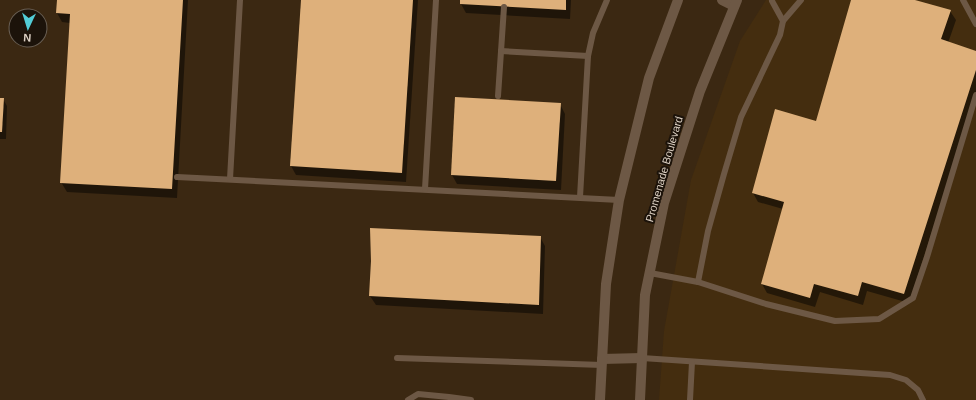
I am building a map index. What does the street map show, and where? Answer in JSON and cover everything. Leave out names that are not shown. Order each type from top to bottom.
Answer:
[{"type":"street","points":[[600,400],[606,284],[619,200],[649,78],[678,0]]},
{"type":"street","points":[[722,0],[736,3]]},
{"type":"street","name":"Promenade Boulevard","points":[[640,400],[645,295],[664,203],[700,91],[736,3]]},
{"type":"street","points":[[602,362],[642,358]]},
{"type":"lane","points":[[230,179],[240,0]]},
{"type":"lane","points":[[425,190],[436,0]]},
{"type":"lane","points":[[580,197],[588,56],[593,33],[607,0]]},
{"type":"lane","points":[[765,0],[769,2],[773,0],[783,21]]},
{"type":"lane","points":[[698,282],[708,231],[741,117],[780,35],[783,21],[801,0]]},
{"type":"lane","points":[[963,0],[976,24]]},
{"type":"lane","points":[[498,96],[504,7]]},
{"type":"lane","points":[[501,51],[588,56]]},
{"type":"lane","points":[[650,273],[698,282],[766,304],[835,322],[879,319],[913,298],[976,95]]},
{"type":"lane","points":[[177,176],[619,200]]},
{"type":"lane","points":[[397,358],[602,362]]},
{"type":"lane","points":[[642,358],[890,375],[906,380],[918,390],[923,400]]},
{"type":"lane","points":[[690,400],[692,362]]},
{"type":"lane","points":[[408,400],[418,394],[449,396],[472,400]]},
{"type":"shaded area","points":[[766,0],[976,0],[976,400],[659,400],[664,331],[691,180],[740,41]]},
{"type":"building","points":[[57,0],[183,0],[172,189],[60,183],[70,14],[56,13]]},
{"type":"building","points":[[301,0],[413,0],[402,173],[290,166]]},
{"type":"building","points":[[460,0],[566,0],[566,10],[460,4]]},
{"type":"building","points":[[851,0],[915,0],[951,10],[941,39],[976,51],[976,70],[904,294],[862,282],[858,296],[814,284],[810,298],[761,284],[784,202],[752,193],[775,109],[816,121]]},
{"type":"building","points":[[455,97],[561,103],[556,181],[451,175]]},
{"type":"building","points":[[0,98],[4,98],[2,132],[0,132]]},
{"type":"building","points":[[370,228],[541,236],[539,305],[369,296],[371,261]]}]
